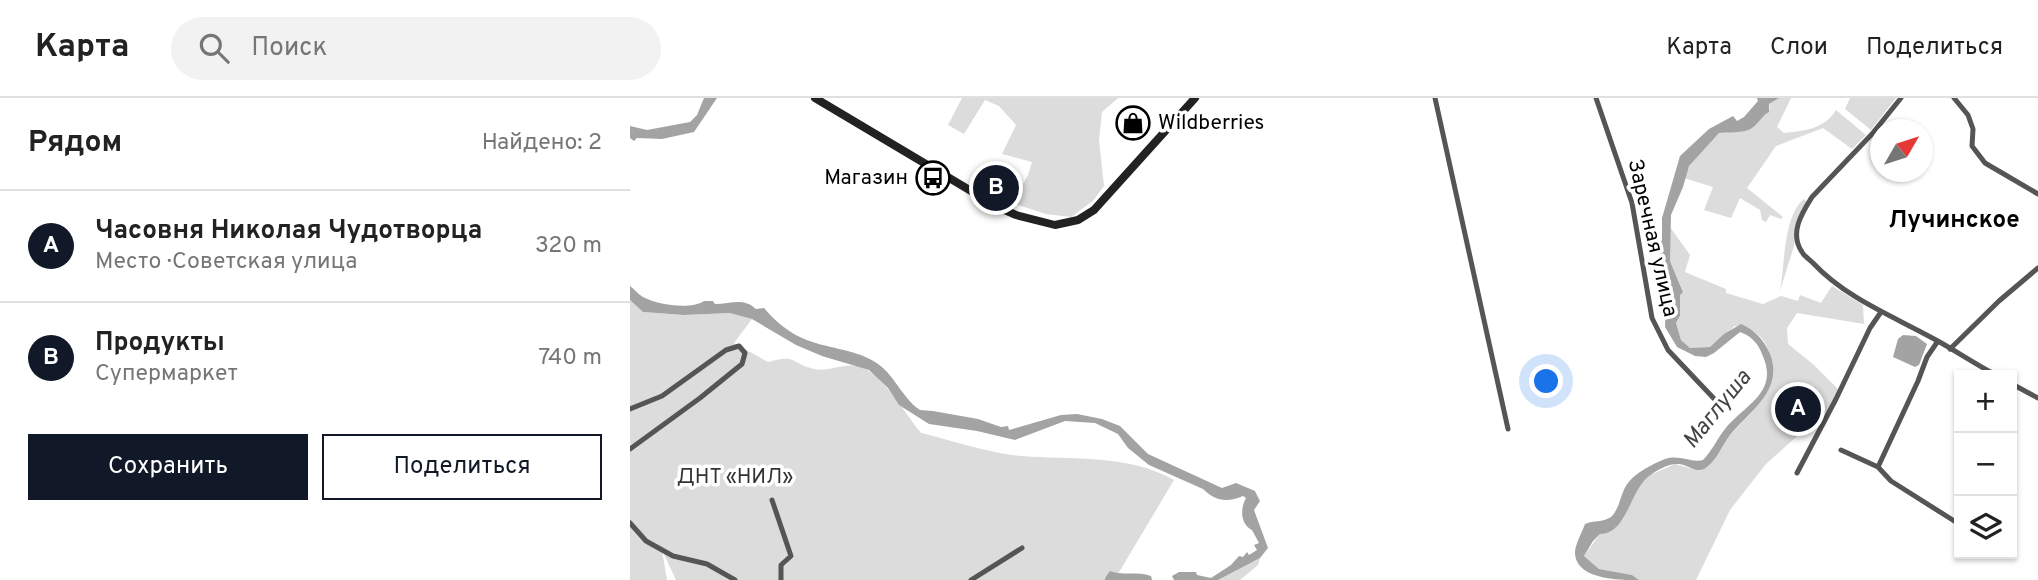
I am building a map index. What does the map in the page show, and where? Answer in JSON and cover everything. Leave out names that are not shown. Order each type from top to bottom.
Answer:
[{"type":"main road","points":[[816,98],[998,207],[1055,225],[1078,220],[1094,209],[1195,98]]},
{"type":"street","points":[[1436,98],[1508,429]]},
{"type":"street","name":"Заречная улица","points":[[1596,98],[1632,203],[1652,318],[1668,350],[1721,406]]},
{"type":"street","points":[[1900,98],[1872,134],[1812,197],[1799,220],[1796,236],[1801,251],[1837,286],[1987,370]]},
{"type":"street","points":[[1954,98],[1968,115],[1973,129],[1972,146],[1985,163],[2038,194]]},
{"type":"street","points":[[1950,349],[1999,301],[2038,268]]},
{"type":"street","points":[[1797,473],[1870,328],[1881,312]]},
{"type":"street","points":[[1878,467],[1927,357],[1938,341]]},
{"type":"street","points":[[630,409],[662,396],[726,350],[738,346],[745,353],[742,364],[630,449]]},
{"type":"street","points":[[2017,387],[2038,398]]},
{"type":"street","points":[[1841,450],[1878,467],[1891,481],[1954,521]]},
{"type":"street","points":[[772,500],[791,556],[782,565],[780,580]]},
{"type":"street","points":[[630,523],[646,541],[673,556],[707,564],[735,580]]},
{"type":"street","points":[[971,580],[1022,548]]},
{"type":"green space","points":[[962,98],[1118,98],[1102,112],[1099,140],[1104,186],[1093,201],[1071,217],[1046,214],[1012,203],[1028,175],[1032,162],[1002,154],[1016,125],[999,106],[985,100],[964,134],[948,125]]},
{"type":"green space","points":[[1779,98],[1791,98],[1777,127],[1784,133],[1820,125],[1836,110],[1866,135],[1852,149],[1823,128],[1776,146],[1747,188],[1783,217],[1781,219],[1770,215],[1766,222],[1762,220],[1760,210],[1740,198],[1731,218],[1704,210],[1713,187],[1684,178],[1689,166],[1719,133],[1748,128],[1766,114],[1770,108],[1769,104]]},
{"type":"green space","points":[[1850,98],[1896,98],[1880,119],[1870,119],[1870,129],[1845,109]]},
{"type":"green space","points":[[1804,199],[1807,202],[1797,219],[1794,246],[1780,291],[1788,229],[1797,207]]},
{"type":"green space","points":[[1670,227],[1690,255],[1685,272],[1726,289],[1726,293],[1763,304],[1781,296],[1798,301],[1800,295],[1821,303],[1832,286],[1863,305],[1864,324],[1797,313],[1787,328],[1788,344],[1840,391],[1829,412],[1813,422],[1766,464],[1730,510],[1696,580],[1639,580],[1632,575],[1599,569],[1584,556],[1600,534],[1613,530],[1624,517],[1639,484],[1650,475],[1675,464],[1700,471],[1706,466],[1763,398],[1768,390],[1771,366],[1768,349],[1760,336],[1745,328],[1735,326],[1710,347],[1690,348],[1681,340],[1676,323],[1680,316],[1679,294],[1683,291],[1670,261]]},
{"type":"green space","name":"ДНТ «НИЛ»","points":[[630,300],[643,312],[684,315],[731,313],[752,319],[734,343],[768,362],[789,359],[814,369],[853,365],[867,370],[884,385],[921,433],[1010,455],[1119,462],[1157,472],[1174,480],[1118,574],[1105,577],[1105,580],[676,580],[662,550],[667,580],[630,580]]},
{"type":"green space","points":[[1260,558],[1258,565],[1240,580],[1218,580]]},
{"type":"shaded area","points":[[704,98],[717,98],[694,132],[662,139],[637,138],[634,141],[630,138],[630,126],[647,130],[690,122],[697,115]]},
{"type":"shaded area","points":[[1757,98],[1779,98],[1769,104],[1769,112],[1751,129],[1719,133],[1689,166],[1671,215],[1670,261],[1683,292],[1680,295],[1680,316],[1676,323],[1681,340],[1690,348],[1710,347],[1741,324],[1746,326],[1755,332],[1770,354],[1773,367],[1769,389],[1730,435],[1711,463],[1700,470],[1679,464],[1671,465],[1649,476],[1616,527],[1600,534],[1584,556],[1599,569],[1632,575],[1639,580],[1621,580],[1590,573],[1577,561],[1575,551],[1585,524],[1611,517],[1628,483],[1650,466],[1670,458],[1703,460],[1725,429],[1758,397],[1767,379],[1766,367],[1758,346],[1754,340],[1740,332],[1706,357],[1695,356],[1677,347],[1665,327],[1666,301],[1660,275],[1664,273],[1658,246],[1662,240],[1662,218],[1680,156],[1709,129],[1733,116],[1737,121],[1744,117],[1758,101]]},
{"type":"shaded area","points":[[630,286],[643,297],[665,304],[683,306],[704,301],[713,301],[715,304],[742,302],[756,309],[764,308],[782,325],[811,342],[858,354],[875,362],[920,410],[978,419],[1001,427],[1008,426],[1009,430],[1061,415],[1077,414],[1120,426],[1148,454],[1222,488],[1236,483],[1255,491],[1260,501],[1254,510],[1268,548],[1260,558],[1218,580],[1174,580],[1172,576],[1179,572],[1196,572],[1197,575],[1211,578],[1231,565],[1239,556],[1243,557],[1247,552],[1249,555],[1257,550],[1254,545],[1259,543],[1243,519],[1242,510],[1246,498],[1217,498],[1149,465],[1128,448],[1118,434],[1095,423],[1065,421],[1015,440],[929,424],[899,405],[888,388],[869,370],[822,356],[796,345],[752,319],[730,313],[684,315],[643,312],[630,300]]},
{"type":"shaded area","points":[[1903,335],[1916,336],[1927,344],[1919,365],[1915,367],[1893,357],[1898,339]]},
{"type":"shaded area","points":[[1110,571],[1151,576],[1152,580],[1105,580]]},
{"type":"place","name":"Wildberries","points":[[1133,123]]},
{"type":"place","name":"Магазин","points":[[933,178]]},
{"type":"place","name":"Продукты","points":[[996,188]]},
{"type":"place","name":"Часовня Николая Чудотворца","points":[[1798,409]]},
{"type":"district","name":"Лучинское","points":[[1954,221]]},
{"type":"water label","name":"Маглуша","points":[[1718,410]]}]
